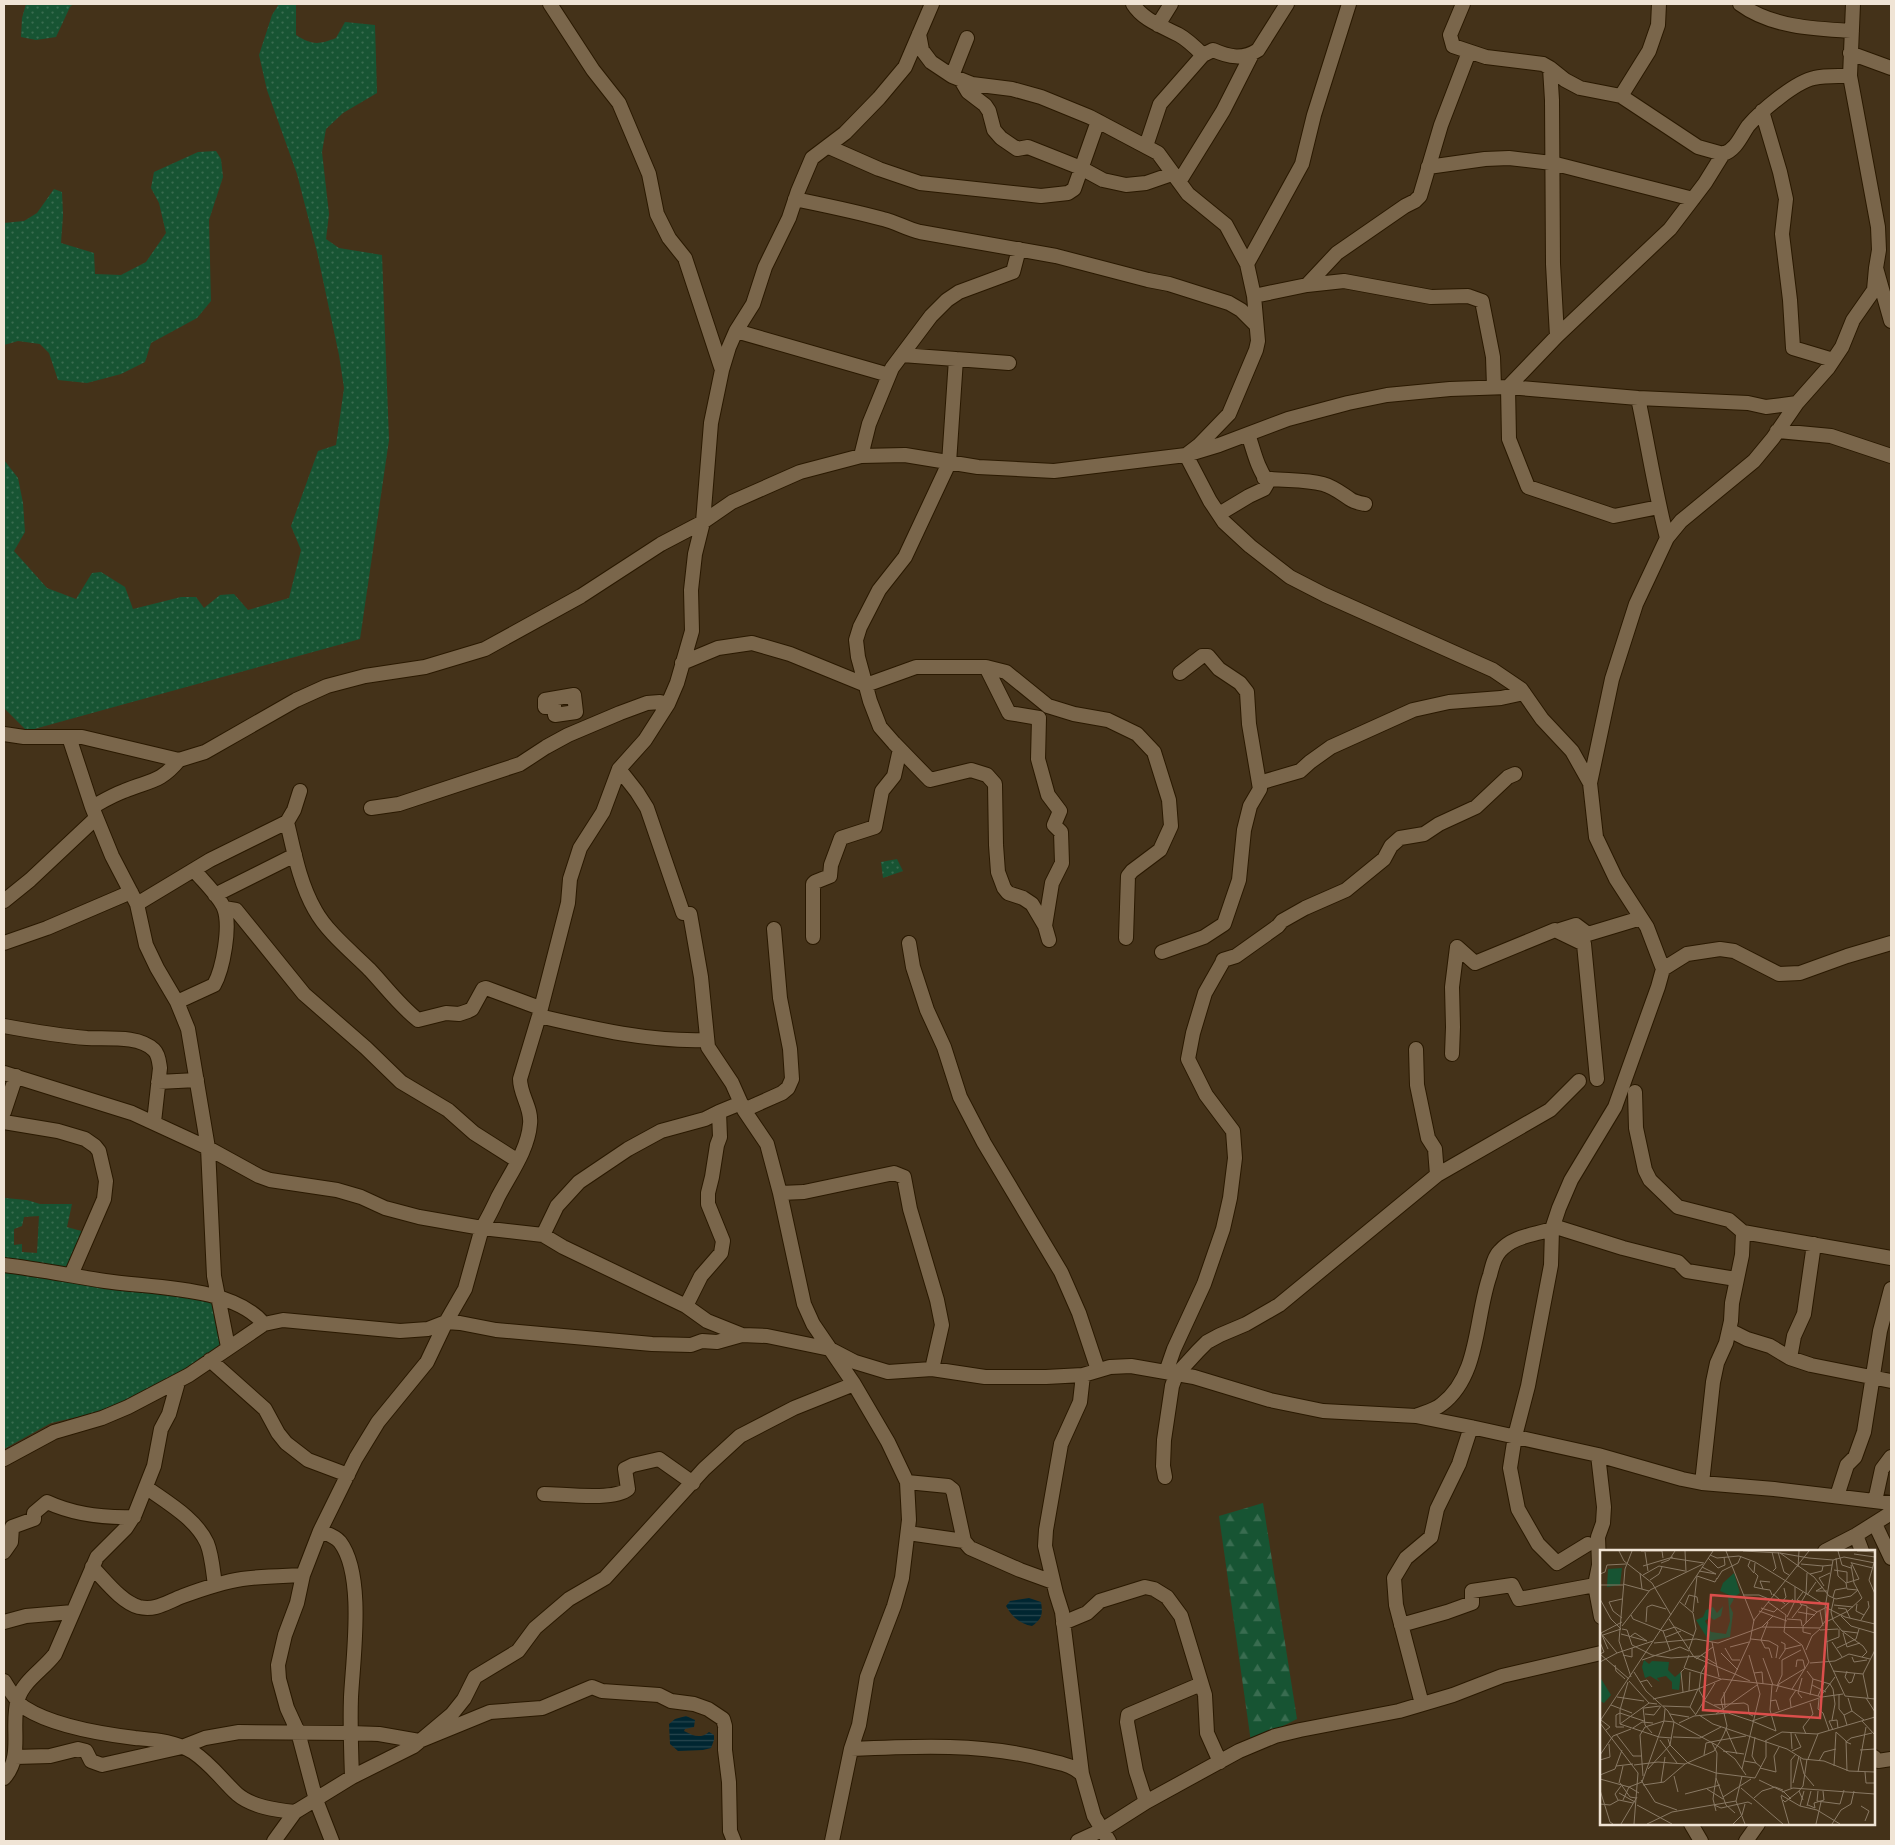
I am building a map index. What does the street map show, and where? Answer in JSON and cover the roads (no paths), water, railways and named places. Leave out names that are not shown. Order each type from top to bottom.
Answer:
[{"type":"street","points":[[550,4],[593,70],[619,103],[649,174],[657,214],[669,238],[685,258],[722,370]]},
{"type":"street","points":[[332,1841],[316,1800],[298,1732],[283,1695],[279,1679],[278,1665],[285,1635],[297,1603],[303,1575],[320,1531],[356,1458],[378,1422],[427,1362],[446,1322],[465,1289],[482,1228],[518,1161],[530,1123],[530,1112],[520,1085],[520,1079],[568,903],[570,879],[580,848],[603,812],[619,769],[645,740],[668,704],[677,684],[692,631],[691,590],[703,522],[709,439],[722,370],[736,331],[753,304],[765,266],[789,218],[812,158],[829,146],[879,98],[905,67],[932,4]]},
{"type":"street","points":[[1133,4],[1141,14],[1158,25],[1180,35],[1203,55]]},
{"type":"street","points":[[1158,25],[1171,4]]},
{"type":"street","points":[[1146,146],[1160,104],[1203,55],[1213,50],[1229,56],[1241,57],[1252,54],[1258,50],[1287,4]]},
{"type":"street","points":[[1247,264],[1302,164],[1314,115],[1349,4]]},
{"type":"street","points":[[1462,4],[1450,35],[1453,46],[1486,57],[1543,64],[1580,88],[1621,96],[1698,147],[1723,154]]},
{"type":"street","points":[[1621,96],[1649,51],[1658,25],[1659,4]]},
{"type":"street","points":[[1740,4],[1765,18],[1786,24],[1852,31]]},
{"type":"street","points":[[1663,969],[1647,927],[1616,879],[1596,836],[1590,783],[1601,726],[1617,661],[1636,604],[1667,538],[1681,521],[1754,461],[1842,347],[1853,320],[1874,290],[1879,250],[1878,227],[1850,76],[1853,4]]},
{"type":"street","points":[[919,34],[922,50],[931,62],[957,78],[972,84],[1012,89],[1041,97],[1098,121],[1158,153],[1188,194],[1226,225],[1247,264],[1254,296],[1258,341],[1256,350],[1228,414],[1199,445],[1186,455]]},
{"type":"street","points":[[957,78],[967,38]]},
{"type":"street","points":[[1307,285],[1337,252],[1420,196],[1441,125],[1469,52]]},
{"type":"street","points":[[1850,53],[1891,68]]},
{"type":"street","points":[[957,78],[968,92],[985,105],[989,111],[994,130],[1001,138],[1017,149],[1028,147],[1081,168],[1103,180],[1126,185],[1176,178],[1223,111],[1252,54]]},
{"type":"street","points":[[1550,68],[1552,264],[1557,336]]},
{"type":"street","points":[[1501,387],[1670,230],[1723,154],[1733,149],[1748,126],[1762,111],[1812,78],[1850,76]]},
{"type":"street","points":[[1762,111],[1786,199],[1782,234],[1790,300],[1793,348],[1832,360]]},
{"type":"street","points":[[829,146],[879,169],[920,183],[1041,196],[1068,193],[1074,190],[1098,121]]},
{"type":"street","points":[[1428,168],[1485,159],[1509,158],[1552,163],[1693,199]]},
{"type":"street","points":[[795,199],[883,219],[908,230],[1056,256],[1169,284],[1229,302],[1241,310],[1256,325]]},
{"type":"street","points":[[861,456],[869,424],[889,375],[902,354],[931,316],[947,300],[959,292],[1013,272],[1019,249]]},
{"type":"street","points":[[1876,268],[1887,289],[1891,321]]},
{"type":"street","points":[[1254,296],[1307,285],[1344,281],[1431,296],[1468,296],[1482,302],[1501,387],[1509,439],[1528,487],[1614,516],[1659,507]]},
{"type":"street","points":[[736,331],[889,375]]},
{"type":"street","points":[[902,354],[1009,363]]},
{"type":"street","points":[[956,359],[949,463],[904,558],[879,590],[860,627],[856,640],[858,657],[875,717],[880,727],[930,780],[971,770],[987,775],[995,784],[998,872],[1008,893],[1023,898],[1032,904],[1045,926],[1049,940]]},
{"type":"street","points":[[4,901],[30,880],[94,812],[123,791],[162,776],[179,760],[205,752],[296,700],[327,686],[365,676],[425,666],[485,649],[581,596],[661,544],[703,522],[732,502],[800,472],[861,456],[905,455],[978,468],[1054,471],[1186,455],[1219,446],[1305,414],[1361,400],[1396,394],[1501,387],[1638,398],[1748,403],[1766,407],[1797,403]]},
{"type":"street","points":[[1638,398],[1659,507],[1667,538]]},
{"type":"street","points":[[1777,432],[1831,436],[1891,456]]},
{"type":"street","points":[[1219,514],[1264,489],[1268,482],[1256,463],[1255,453],[1248,434]]},
{"type":"street","points":[[1186,455],[1210,501],[1224,522],[1250,546],[1290,577],[1325,595],[1493,670],[1521,690],[1542,719],[1572,751],[1590,783]]},
{"type":"street","points":[[1264,478],[1276,480],[1295,479],[1325,485],[1353,501],[1365,504]]},
{"type":"street","points":[[682,663],[718,648],[752,644],[790,654],[866,685],[916,667],[986,666],[1006,672],[1048,706],[1074,714],[1108,720],[1137,734],[1154,752],[1169,800],[1172,826],[1160,850],[1128,876],[1126,938]]},
{"type":"street","points":[[1162,952],[1204,937],[1224,924],[1239,880],[1244,830],[1250,806],[1260,789],[1249,724],[1247,692],[1219,669],[1208,656],[1202,656],[1180,673]]},
{"type":"street","points":[[986,666],[1009,712],[1039,718],[1038,759],[1048,795],[1060,811],[1054,825],[1061,832],[1062,863],[1052,883],[1045,926]]},
{"type":"street","points":[[1259,783],[1300,771],[1331,747],[1413,710],[1449,702],[1501,698],[1524,694]]},
{"type":"street","points":[[371,808],[399,804],[520,764],[568,735],[647,703],[660,702],[668,704]]},
{"type":"street","points":[[4,734],[24,737],[82,737],[179,760]]},
{"type":"street","points":[[69,737],[94,812],[112,856],[134,898],[146,944],[157,968],[177,1002],[188,1030],[208,1148],[214,1276],[228,1347]]},
{"type":"street","points":[[813,937],[812,884],[830,876],[841,838],[875,827],[882,791],[894,776],[900,749]]},
{"type":"street","points":[[619,769],[647,808],[687,913],[701,977],[707,1040],[711,1054],[732,1083],[743,1107],[767,1144],[780,1193],[804,1304],[813,1324],[854,1384],[888,1442],[907,1482],[909,1520],[902,1578],[894,1606],[870,1665],[859,1725],[851,1749],[832,1841]]},
{"type":"street","points":[[1165,1477],[1163,1466],[1164,1440],[1172,1386],[1171,1374],[1174,1349],[1204,1284],[1223,1229],[1230,1198],[1235,1158],[1233,1131],[1206,1095],[1188,1059],[1193,1033],[1205,993],[1223,960],[1236,956],[1293,914],[1346,890],[1384,860],[1391,846],[1400,838],[1424,834],[1438,824],[1476,807],[1508,777],[1515,774]]},
{"type":"street","points":[[4,945],[46,928],[134,898],[194,870],[210,860],[287,822],[294,810],[300,791]]},
{"type":"street","points":[[287,822],[308,895],[321,920],[418,1020],[446,1013],[459,1014],[468,1011],[472,1009],[481,992],[486,988],[539,1012],[587,1027],[641,1037],[682,1041],[707,1040]]},
{"type":"street","points":[[214,895],[295,855]]},
{"type":"street","points":[[177,1002],[214,986],[218,977],[225,938],[226,922],[224,908],[194,870]]},
{"type":"street","points":[[224,908],[236,910],[304,994],[366,1048],[401,1082],[448,1110],[474,1133],[518,1161]]},
{"type":"street","points":[[1452,1054],[1452,987],[1457,947],[1475,963],[1576,925],[1588,934],[1641,918]]},
{"type":"street","points":[[543,1235],[557,1206],[580,1182],[628,1149],[660,1131],[705,1119],[718,1112],[743,1107],[782,1093],[788,1088],[792,1079],[790,1049],[780,998],[774,929]]},
{"type":"street","points":[[1557,931],[1584,944],[1597,1079]]},
{"type":"street","points":[[909,944],[913,967],[926,1010],[944,1048],[960,1097],[984,1143],[1061,1272],[1079,1313],[1098,1370]]},
{"type":"street","points":[[1588,1544],[1557,1563],[1538,1544],[1518,1509],[1510,1468],[1551,1265],[1553,1227],[1571,1180],[1615,1107],[1663,969],[1687,954],[1720,949],[1734,951],[1779,974],[1800,973],[1847,956],[1891,944]]},
{"type":"street","points":[[4,1026],[87,1038],[129,1040],[155,1050],[159,1059],[154,1122]]},
{"type":"street","points":[[1416,1049],[1419,1094],[1428,1138],[1436,1150],[1437,1175]]},
{"type":"street","points":[[4,1112],[10,1074],[132,1113],[208,1148],[258,1176],[270,1180],[337,1190],[361,1197],[385,1208],[419,1217],[482,1228],[543,1235],[563,1248],[686,1306],[707,1321],[742,1334],[767,1336],[830,1349],[855,1362],[888,1372],[932,1369],[986,1377],[1046,1377],[1082,1375],[1098,1370],[1131,1366],[1210,1381],[1270,1400],[1323,1411],[1416,1416],[1515,1436],[1598,1455],[1702,1483],[1891,1503]]},
{"type":"street","points":[[158,1082],[197,1080]]},
{"type":"street","points":[[1171,1374],[1207,1342],[1246,1324],[1279,1305],[1437,1175],[1550,1110],[1579,1081]]},
{"type":"street","points":[[1636,1092],[1636,1128],[1645,1170],[1650,1180],[1678,1207],[1729,1220],[1743,1232],[1891,1258]]},
{"type":"street","points":[[686,1306],[701,1276],[721,1253],[724,1241],[708,1204],[708,1193],[720,1137],[718,1112]]},
{"type":"street","points":[[4,1122],[85,1139],[95,1146],[102,1157],[106,1181],[104,1199],[70,1275]]},
{"type":"street","points":[[780,1193],[804,1192],[894,1173],[904,1177],[910,1209],[937,1300],[942,1326],[932,1369]]},
{"type":"street","points":[[1416,1416],[1442,1405],[1463,1379],[1474,1351],[1486,1286],[1498,1253],[1517,1239],[1553,1227],[1622,1248],[1678,1262],[1687,1271],[1736,1279]]},
{"type":"street","points":[[1702,1483],[1713,1382],[1717,1363],[1726,1343],[1729,1330],[1736,1279],[1742,1255],[1743,1232]]},
{"type":"street","points":[[1790,1358],[1794,1336],[1804,1314],[1814,1244]]},
{"type":"street","points":[[4,1265],[105,1281],[200,1292],[243,1306],[256,1314],[264,1324]]},
{"type":"street","points":[[1837,1496],[1847,1465],[1855,1457],[1864,1432],[1880,1331],[1891,1289]]},
{"type":"street","points":[[4,1459],[54,1432],[111,1414],[178,1382],[264,1324],[283,1320],[400,1331],[428,1329],[446,1322],[496,1330],[646,1344],[691,1345],[702,1341],[718,1342],[742,1334]]},
{"type":"street","points":[[1729,1330],[1747,1339],[1770,1346],[1790,1358],[1891,1381]]},
{"type":"street","points":[[210,1360],[265,1409],[278,1433],[286,1443],[308,1460],[348,1475]]},
{"type":"street","points":[[1082,1375],[1080,1402],[1061,1444],[1045,1546],[1063,1623],[1082,1774],[1094,1816],[1105,1836]]},
{"type":"street","points":[[4,1778],[16,1757],[18,1700],[23,1688],[55,1654],[92,1567],[101,1552],[126,1528],[134,1517],[147,1488],[154,1466],[161,1429],[169,1414],[178,1382]]},
{"type":"street","points":[[274,1841],[294,1812],[352,1777],[414,1746],[452,1714],[464,1699],[475,1677],[518,1651],[535,1628],[569,1598],[605,1578],[704,1469],[740,1436],[794,1408],[854,1384]]},
{"type":"street","points":[[1422,1704],[1396,1605],[1394,1578],[1406,1558],[1432,1536],[1437,1509],[1459,1464],[1471,1427]]},
{"type":"street","points":[[1598,1455],[1604,1507],[1603,1523],[1598,1537],[1599,1565],[1595,1585],[1600,1612]]},
{"type":"street","points":[[1875,1501],[1882,1470],[1891,1457]]},
{"type":"street","points":[[544,1494],[610,1495],[623,1493],[628,1489],[625,1469],[633,1465],[659,1459],[693,1483]]},
{"type":"street","points":[[907,1482],[948,1486],[953,1490],[964,1541],[970,1548],[1053,1582]]},
{"type":"street","points":[[147,1488],[191,1522],[198,1530],[208,1545],[215,1585]]},
{"type":"street","points":[[4,1552],[11,1542],[12,1527],[34,1519],[34,1513],[47,1502],[68,1511],[101,1518],[134,1517]]},
{"type":"street","points":[[1827,1550],[1856,1535],[1891,1513]]},
{"type":"street","points":[[1875,1524],[1891,1558]]},
{"type":"street","points":[[320,1531],[340,1542],[346,1555],[356,1598],[351,1732],[352,1777]]},
{"type":"street","points":[[908,1533],[964,1541]]},
{"type":"street","points":[[1856,1535],[1862,1550]]},
{"type":"street","points":[[92,1567],[126,1599],[136,1606],[149,1609],[159,1607],[215,1585],[244,1579],[303,1575]]},
{"type":"street","points":[[1401,1625],[1472,1603],[1472,1591],[1512,1585],[1520,1599],[1595,1585]]},
{"type":"street","points":[[1063,1623],[1087,1613],[1100,1601],[1145,1587],[1154,1589],[1167,1598],[1181,1616],[1205,1695],[1207,1733],[1220,1762]]},
{"type":"street","points":[[4,1622],[26,1616],[73,1612]]},
{"type":"street","points":[[1078,1841],[1105,1836],[1146,1802],[1239,1751],[1275,1736],[1399,1711],[1453,1695],[1502,1676],[1600,1652]]},
{"type":"street","points":[[4,1681],[24,1707],[58,1722],[90,1731],[170,1742],[193,1752],[211,1766],[237,1794],[246,1800],[270,1809],[294,1812]]},
{"type":"street","points":[[1146,1802],[1136,1771],[1127,1722],[1128,1715],[1201,1684]]},
{"type":"street","points":[[16,1757],[50,1756],[78,1749],[86,1751],[91,1761],[102,1765],[182,1747],[205,1738],[239,1732],[351,1732],[379,1734],[419,1741],[490,1712],[542,1708],[592,1687],[602,1691],[654,1694],[675,1702],[694,1704],[717,1714],[723,1719],[729,1782],[730,1831],[734,1841]]},
{"type":"street","points":[[851,1749],[934,1747],[1010,1751],[1073,1766],[1082,1774]]},
{"type":"street","points":[[1875,1758],[1878,1761],[1891,1759]]},
{"type":"street","points":[[1692,1825],[1701,1841]]},
{"type":"street","points":[[1746,1841],[1757,1825]]},
{"type":"water","points":[[1029,1598],[1041,1602],[1042,1606],[1040,1618],[1032,1626],[1024,1624],[1017,1619],[1006,1606],[1010,1601]]},
{"type":"water","points":[[686,1716],[695,1720],[694,1727],[684,1731],[697,1736],[703,1736],[709,1732],[714,1735],[711,1748],[678,1751],[670,1744],[669,1724],[675,1719]]}]
